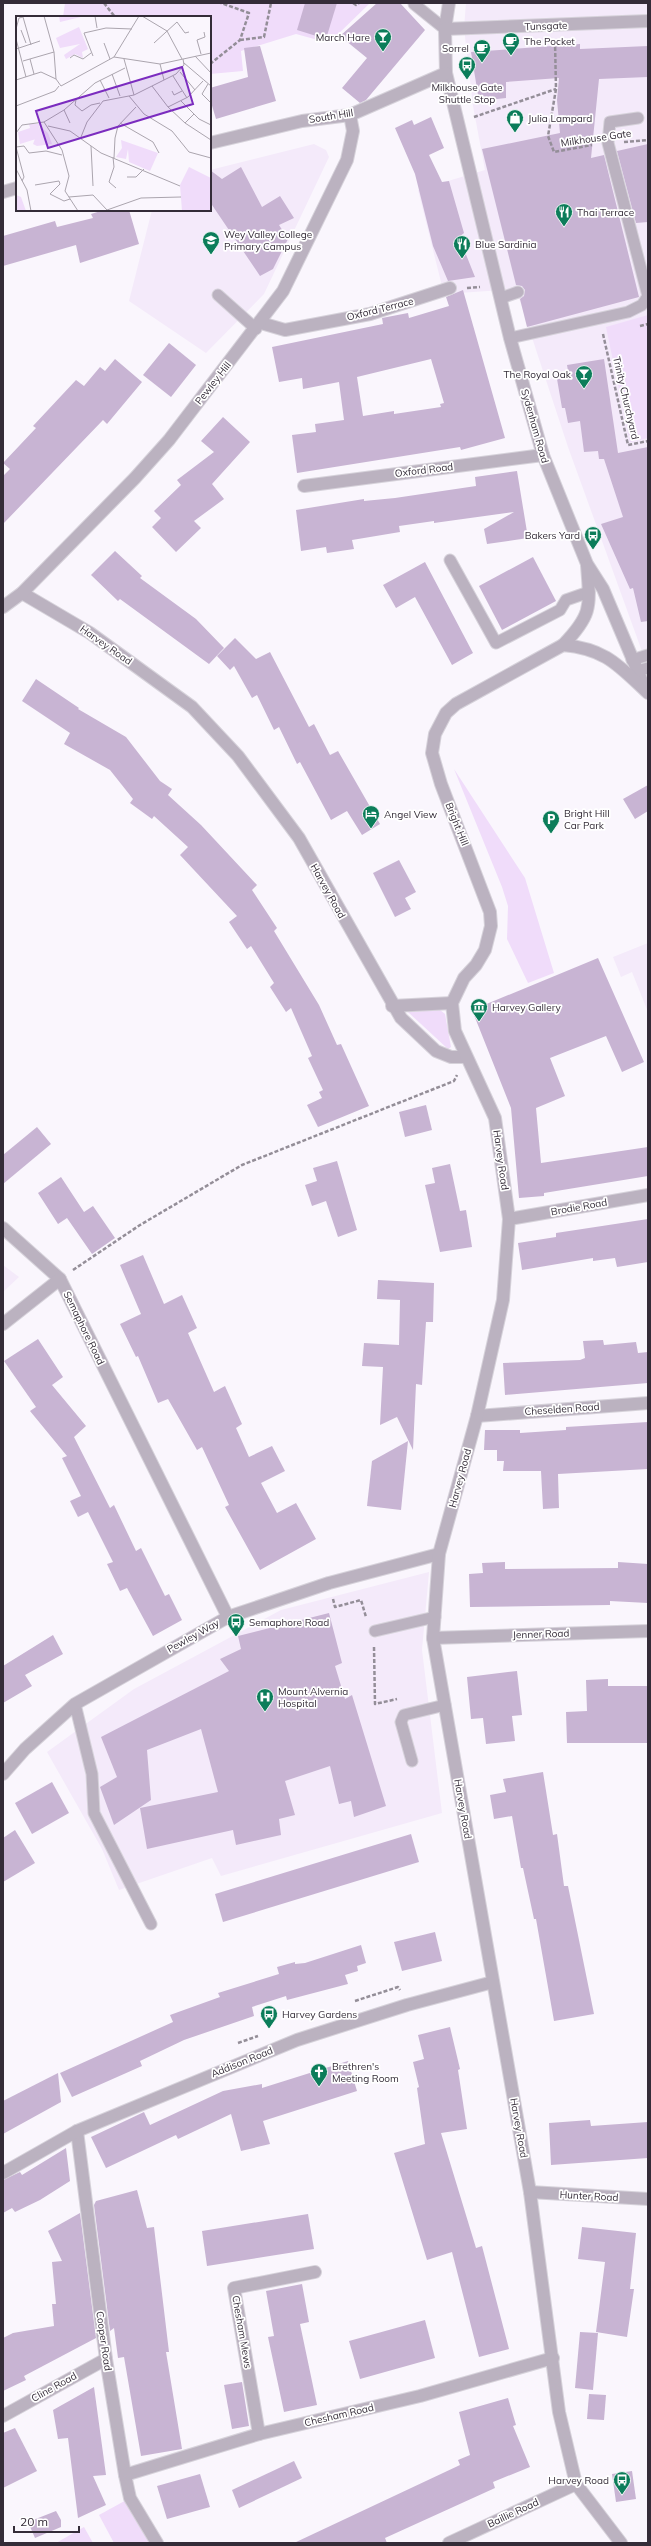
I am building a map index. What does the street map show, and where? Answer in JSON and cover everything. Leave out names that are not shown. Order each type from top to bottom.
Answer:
[{"type":"street","name":"Sydenham Road","points":[[449,3],[445,29],[446,73],[510,338],[542,455],[587,564],[603,589],[639,666],[648,694]]},
{"type":"street","name":"Tunsgate","points":[[445,29],[554,26],[648,21]]},
{"type":"street","name":"South Hill","points":[[211,143],[302,121],[350,115],[446,73]]},
{"type":"street","name":"Pewley Hill","points":[[3,607],[22,592],[130,483],[169,440],[259,326],[283,291],[347,160],[353,131],[350,115]]},
{"type":"street","points":[[3,192],[16,188]]},
{"type":"street","name":"Oxford Terrace","points":[[259,326],[285,330],[370,314],[450,288]]},
{"type":"street","name":"Oxford Road","points":[[304,486],[542,455]]},
{"type":"street","name":"Bright Hill","points":[[452,1003],[464,978],[476,965],[485,950],[491,926],[490,912],[441,784],[432,753],[435,734],[446,714],[462,699],[563,644],[584,622],[589,608],[587,564]]},
{"type":"street","name":"Harvey Road","points":[[22,592],[90,633],[192,707],[238,756],[299,838],[392,1006],[401,1018],[436,1051],[451,1057],[466,1057],[481,1084],[495,1118],[509,1219],[503,1300],[477,1416],[439,1554],[433,1638],[530,2192],[559,2412],[576,2484],[621,2543]]},
{"type":"street","points":[[563,644],[594,650],[605,656],[648,694]]},
{"type":"street","points":[[392,1006],[452,1003],[455,1031],[466,1057]]},
{"type":"street","name":"Brodie Road","points":[[509,1219],[648,1195]]},
{"type":"street","name":"Semaphore Road","points":[[3,1228],[60,1279],[228,1617]]},
{"type":"street","points":[[3,1324],[60,1279]]},
{"type":"street","name":"Cheselden Road","points":[[477,1416],[648,1403]]},
{"type":"street","name":"Pewley Way","points":[[3,1774],[25,1749],[75,1704],[228,1617],[329,1584],[439,1554]]},
{"type":"street","name":"Jenner Road","points":[[433,1638],[648,1631]]},
{"type":"street","name":"Addison Road","points":[[3,2173],[77,2131],[297,2040],[408,2005],[493,1982]]},
{"type":"street","name":"Cooper Road","points":[[77,2131],[106,2359],[125,2475],[130,2498],[157,2543]]},
{"type":"street","name":"Hunter Road","points":[[530,2192],[648,2199]]},
{"type":"street","name":"Chesham Mews","points":[[259,2434],[234,2288],[315,2272]]},
{"type":"street","name":"Chesham Road","points":[[125,2475],[259,2434],[420,2396],[553,2358]]},
{"type":"street","name":"Cline Road","points":[[3,2416],[106,2359]]},
{"type":"street","name":"Baillie Road","points":[[449,2543],[576,2484]]},
{"type":"lane","points":[[414,4],[445,29]]},
{"type":"lane","points":[[510,338],[628,312],[642,305],[648,296],[608,143],[610,122],[638,118]]},
{"type":"lane","points":[[500,292],[518,292]]},
{"type":"lane","points":[[218,295],[259,326]]},
{"type":"lane","points":[[450,560],[496,643],[560,610],[566,600],[589,592]]},
{"type":"lane","points":[[639,666],[648,655]]},
{"type":"lane","points":[[374,1636],[435,1617]]},
{"type":"lane","points":[[75,1704],[92,1774],[94,1813],[151,1924]]},
{"type":"lane","points":[[412,1761],[401,1722],[404,1715],[445,1705]]},
{"type":"path","points":[[104,3],[114,16]]},
{"type":"path","points":[[220,3],[249,13],[240,40]]},
{"type":"path","points":[[211,63],[240,40],[264,37],[271,3]]},
{"type":"path","points":[[353,3],[356,5],[359,3]]},
{"type":"path","name":"Milkhouse Gate","points":[[554,26],[556,89],[548,136],[554,152],[608,143],[648,140]]},
{"type":"path","points":[[458,122],[556,89]]},
{"type":"path","points":[[450,288],[500,292]]},
{"type":"path","name":"Trinity Churchyard","points":[[603,334],[628,445],[648,441]]},
{"type":"path","points":[[60,1279],[140,1225],[242,1165],[454,1081],[466,1057]]},
{"type":"path","points":[[335,1607],[361,1600],[367,1621]]},
{"type":"path","points":[[374,1636],[375,1704],[396,1699]]},
{"type":"shaded area","points":[[65,3],[370,3],[329,43],[296,34],[241,51],[243,71],[211,74],[211,16],[63,16]]},
{"type":"shaded area","points":[[466,3],[648,3],[648,668],[568,447],[516,289],[444,294],[418,190],[485,170],[473,106],[464,28]]},
{"type":"shaded area","name":"Wey Valley College Primary Campus","points":[[314,144],[326,150],[329,157],[264,294],[206,353],[129,301],[152,211],[211,211],[211,170]]},
{"type":"shaded area","points":[[648,315],[648,438],[630,442],[606,327]]},
{"type":"shaded area","points":[[454,769],[525,878],[554,973],[528,983],[507,939],[508,906],[502,887]]},
{"type":"shaded area","points":[[648,943],[648,1012],[632,972],[621,977],[613,957]]},
{"type":"shaded area","points":[[440,1010],[445,1014],[451,1047],[448,1049],[408,1012]]},
{"type":"shaded area","points":[[3,1265],[19,1277],[3,1292]]},
{"type":"shaded area","name":"Mount Alvernia Hospital","points":[[429,1572],[422,1650],[442,1813],[221,1876],[212,1858],[119,1890],[102,1849],[47,1752],[134,1689],[281,1610]]},
{"type":"shaded area","points":[[130,2498],[157,2543],[114,2543],[99,2515]]},
{"type":"shaded area","points":[[84,2527],[93,2543],[56,2543]]},
{"type":"building","points":[[305,3],[337,3],[326,39],[297,30]]},
{"type":"building","name":"March Hare","points":[[377,3],[400,3],[425,30],[366,100],[360,103],[342,88],[367,58],[340,36]]},
{"type":"building","points":[[580,44],[580,49],[648,46],[648,77],[599,79],[591,158],[604,155],[639,297],[527,327],[520,299],[524,296],[525,290],[522,286],[516,285],[482,149],[560,133],[557,100],[559,78],[506,82],[506,98],[479,101],[471,52]]},
{"type":"building","points":[[260,46],[276,101],[216,119],[211,102],[211,88],[248,77],[244,48]]},
{"type":"building","points":[[431,117],[444,148],[429,155],[442,182],[449,181],[464,233],[459,237],[475,277],[448,281],[433,246],[415,174],[395,128],[412,120],[414,125]]},
{"type":"building","points":[[648,144],[648,222],[636,223],[617,151]]},
{"type":"building","points":[[241,167],[262,207],[280,196],[294,218],[279,225],[288,239],[273,269],[260,276],[211,203],[211,171],[222,179]]},
{"type":"building","points":[[101,211],[129,211],[139,244],[80,263],[76,245],[3,266],[3,236],[55,221],[57,227],[93,218],[91,214]]},
{"type":"building","points":[[463,290],[505,438],[461,450],[460,447],[297,473],[292,435],[316,432],[315,424],[344,420],[339,382],[303,389],[302,378],[279,382],[272,347],[383,324],[382,318],[408,313],[409,318],[449,306],[446,297]],"holes":[[[431,359],[444,403],[440,404],[441,407],[394,414],[394,411],[363,416],[357,377]]]},
{"type":"building","points":[[169,343],[196,365],[171,397],[143,375]]},
{"type":"building","points":[[115,359],[142,382],[107,424],[103,420],[3,524],[3,476],[10,469],[3,463],[36,428],[33,426],[76,380],[84,386],[100,367],[105,371]]},
{"type":"building","points":[[604,359],[618,453],[648,447],[648,621],[641,622],[633,588],[630,589],[601,524],[623,517],[604,459],[599,459],[598,451],[584,452],[580,421],[568,423],[565,408],[562,408],[557,379],[569,377],[567,365]]},
{"type":"building","points":[[223,417],[250,442],[212,484],[224,499],[194,521],[201,528],[176,552],[152,527],[161,518],[154,511],[181,485],[177,480],[214,452],[201,441]]},
{"type":"building","points":[[517,471],[528,538],[487,544],[484,529],[514,512],[434,523],[434,521],[399,526],[400,532],[352,540],[354,549],[327,553],[326,547],[301,551],[296,510],[364,499],[364,501],[395,498],[476,486],[475,477]]},
{"type":"building","points":[[115,551],[142,576],[140,578],[196,619],[224,648],[209,664],[120,599],[118,601],[91,575]]},
{"type":"building","points":[[533,557],[556,601],[502,630],[479,586]]},
{"type":"building","points":[[425,562],[473,653],[452,665],[415,597],[396,608],[383,585]]},
{"type":"building","points":[[235,638],[256,659],[270,652],[309,727],[314,724],[330,755],[338,751],[380,824],[362,835],[347,811],[331,820],[300,762],[297,764],[279,727],[274,730],[257,695],[252,698],[234,666],[230,670],[217,656]]},
{"type":"building","points":[[36,679],[79,708],[78,709],[126,737],[160,781],[172,789],[168,795],[201,825],[257,885],[252,890],[277,928],[274,931],[319,1005],[337,1045],[341,1044],[369,1106],[318,1127],[307,1105],[322,1098],[319,1092],[323,1090],[308,1058],[312,1056],[291,1008],[286,1012],[270,987],[274,983],[251,946],[247,949],[229,922],[237,916],[180,855],[188,847],[154,816],[152,819],[130,803],[133,799],[110,770],[64,744],[70,733],[22,701]]},
{"type":"building","points":[[648,785],[648,811],[635,819],[623,799]]},
{"type":"building","points":[[399,860],[416,892],[405,898],[411,909],[395,917],[373,873]]},
{"type":"building","points":[[598,958],[644,1062],[622,1072],[606,1036],[550,1058],[565,1096],[536,1108],[541,1163],[648,1147],[648,1176],[544,1193],[544,1196],[519,1198],[511,1108],[472,1010]]},
{"type":"building","points":[[426,1105],[432,1130],[405,1137],[399,1112]]},
{"type":"building","points":[[37,1127],[51,1144],[3,1184],[3,1155]]},
{"type":"building","points":[[337,1161],[357,1230],[338,1237],[326,1201],[312,1206],[305,1185],[317,1181],[313,1168]]},
{"type":"building","points":[[450,1164],[460,1211],[466,1210],[472,1247],[440,1252],[425,1185],[435,1183],[432,1168]]},
{"type":"building","points":[[61,1177],[84,1212],[93,1206],[115,1238],[92,1254],[67,1218],[58,1224],[38,1193]]},
{"type":"building","points":[[648,1219],[648,1262],[617,1267],[615,1258],[593,1261],[593,1258],[522,1270],[518,1243],[556,1237],[556,1233]]},
{"type":"building","points":[[143,1255],[164,1304],[182,1295],[197,1328],[188,1333],[214,1392],[225,1386],[242,1424],[236,1428],[249,1457],[272,1446],[285,1471],[261,1483],[277,1513],[296,1503],[316,1539],[260,1570],[225,1507],[229,1505],[202,1447],[197,1450],[168,1399],[158,1403],[138,1356],[136,1357],[120,1324],[141,1314],[120,1265]]},
{"type":"building","points":[[378,1280],[434,1283],[433,1322],[426,1322],[422,1385],[416,1384],[413,1450],[397,1417],[380,1425],[383,1367],[362,1366],[364,1343],[399,1345],[400,1300],[377,1299]]},
{"type":"building","points":[[38,1339],[63,1377],[52,1385],[86,1426],[74,1437],[110,1508],[114,1505],[136,1551],[141,1548],[165,1596],[169,1594],[182,1620],[153,1636],[127,1588],[120,1591],[107,1564],[113,1562],[88,1512],[78,1517],[70,1501],[81,1496],[62,1458],[67,1456],[30,1411],[36,1407],[4,1361]]},
{"type":"building","points":[[603,1340],[604,1345],[636,1342],[638,1353],[648,1352],[648,1383],[505,1395],[503,1363],[580,1360],[585,1358],[583,1341]]},
{"type":"building","points":[[648,1422],[648,1469],[558,1474],[559,1508],[543,1509],[541,1471],[503,1471],[504,1461],[497,1461],[497,1450],[484,1450],[485,1430],[520,1430],[520,1433],[566,1430],[566,1427]]},
{"type":"building","points":[[408,1441],[401,1510],[367,1506],[372,1461]]},
{"type":"building","points":[[505,1562],[505,1569],[618,1568],[618,1562],[648,1564],[648,1603],[610,1601],[610,1605],[470,1607],[469,1574],[483,1573],[482,1563]]},
{"type":"building","points":[[329,1613],[342,1663],[335,1666],[345,1699],[352,1695],[386,1806],[354,1817],[351,1801],[339,1804],[330,1766],[285,1781],[295,1815],[279,1819],[281,1835],[236,1845],[233,1830],[147,1849],[140,1808],[218,1792],[201,1729],[147,1750],[151,1800],[114,1825],[100,1787],[117,1777],[101,1737],[229,1671],[220,1659],[241,1649],[238,1636]]},
{"type":"building","points":[[53,1635],[63,1654],[25,1675],[32,1686],[3,1703],[3,1666]]},
{"type":"building","points":[[517,1671],[522,1715],[512,1716],[515,1741],[486,1744],[483,1718],[471,1719],[467,1677]]},
{"type":"building","points":[[608,1679],[608,1686],[648,1686],[648,1743],[567,1743],[566,1712],[587,1711],[586,1680]]},
{"type":"building","points":[[543,1772],[553,1835],[557,1834],[564,1886],[568,1886],[594,2014],[554,2021],[536,1919],[534,1919],[523,1868],[521,1868],[512,1816],[494,1819],[490,1795],[506,1792],[503,1779]]},
{"type":"building","points":[[52,1782],[69,1813],[32,1834],[15,1803]]},
{"type":"building","points":[[15,1830],[35,1863],[3,1882],[3,1838]]},
{"type":"building","points":[[411,1834],[419,1862],[223,1922],[215,1894]]},
{"type":"building","points":[[435,1932],[442,1961],[402,1971],[394,1942]]},
{"type":"building","points":[[361,1945],[366,1963],[357,1966],[358,1971],[345,1975],[348,1984],[287,2000],[286,1996],[252,2007],[254,2016],[184,2040],[140,2061],[142,2066],[72,2097],[60,2073],[173,2022],[170,2015],[220,1997],[218,1993],[279,1974],[277,1967],[295,1962],[295,1964],[305,1963]]},
{"type":"building","points":[[450,2027],[460,2069],[458,2070],[467,2129],[441,2133],[476,2248],[482,2246],[509,2349],[479,2357],[452,2252],[427,2260],[394,2153],[425,2144],[417,2088],[419,2087],[413,2062],[424,2059],[418,2035]]},
{"type":"building","points":[[348,2061],[357,2091],[263,2121],[270,2144],[241,2151],[231,2114],[178,2139],[176,2135],[106,2168],[91,2137],[144,2112],[150,2125],[223,2091],[262,2084],[262,2088]]},
{"type":"building","points":[[58,2073],[61,2102],[3,2134],[3,2101]]},
{"type":"building","points":[[590,2120],[591,2126],[648,2122],[648,2158],[551,2165],[549,2123]]},
{"type":"building","points":[[66,2148],[70,2181],[40,2200],[15,2212],[12,2208],[3,2213],[3,2180],[20,2172],[22,2175]]},
{"type":"building","points":[[137,2190],[147,2228],[154,2227],[169,2352],[166,2352],[182,2449],[141,2456],[124,2357],[118,2358],[114,2328],[110,2331],[94,2205],[96,2201]]},
{"type":"building","points":[[80,2213],[96,2338],[24,2376],[26,2380],[3,2391],[3,2338],[13,2333],[54,2326],[52,2304],[56,2304],[52,2262],[62,2261],[48,2231]]},
{"type":"building","points":[[308,2214],[314,2249],[207,2266],[202,2231]]},
{"type":"building","points":[[582,2227],[636,2233],[630,2289],[634,2289],[627,2337],[596,2332],[605,2262],[578,2259]]},
{"type":"building","points":[[302,2284],[309,2322],[300,2324],[317,2405],[284,2412],[268,2337],[274,2336],[266,2291]]},
{"type":"building","points":[[425,2320],[435,2358],[360,2379],[349,2341]]},
{"type":"building","points":[[580,2332],[598,2333],[593,2390],[575,2388]]},
{"type":"building","points":[[242,2382],[249,2426],[232,2429],[224,2385]]},
{"type":"building","points":[[94,2387],[106,2475],[93,2476],[106,2505],[78,2518],[68,2438],[58,2439],[53,2410]]},
{"type":"building","points":[[589,2394],[606,2395],[604,2420],[587,2419]]},
{"type":"building","points":[[508,2398],[516,2425],[513,2426],[530,2467],[493,2482],[495,2488],[385,2538],[387,2543],[294,2543],[460,2465],[458,2460],[470,2455],[459,2412]]},
{"type":"building","points":[[15,2428],[37,2471],[3,2488],[3,2433]]},
{"type":"building","points":[[294,2461],[302,2478],[239,2508],[232,2490]]},
{"type":"building","points":[[632,2471],[636,2499],[616,2502],[612,2474]]},
{"type":"building","points":[[200,2474],[210,2507],[167,2519],[157,2486]]},
{"type":"building","points":[[56,2511],[61,2520],[61,2527],[35,2538],[28,2522]]},
{"type":"place","name":"March Hare","points":[[383,52]]},
{"type":"place","name":"The Pocket","points":[[511,56]]},
{"type":"place","name":"Sorrel","points":[[482,63]]},
{"type":"place","name":"Milkhouse Gate Shuttle Stop","points":[[467,80]]},
{"type":"place","name":"Julia Lampard","points":[[515,133]]},
{"type":"place","name":"Thai Terrace","points":[[564,227]]},
{"type":"place","name":"Wey Valley College Primary Campus","points":[[211,255]]},
{"type":"place","name":"Blue Sardinia","points":[[462,259]]},
{"type":"place","name":"The Royal Oak","points":[[584,389]]},
{"type":"place","name":"Bakers Yard","points":[[593,550]]},
{"type":"place","name":"Angel View","points":[[371,829]]},
{"type":"place","name":"Bright Hill Car Park","points":[[551,834]]},
{"type":"place","name":"Harvey Gallery","points":[[479,1022]]},
{"type":"place","name":"Semaphore Road","points":[[236,1637]]},
{"type":"place","name":"Mount Alvernia Hospital","points":[[265,1712]]},
{"type":"place","name":"Harvey Gardens","points":[[269,2029]]},
{"type":"place","name":"Brethren's Meeting Room","points":[[319,2087]]},
{"type":"place","name":"Harvey Road","points":[[622,2495]]}]
